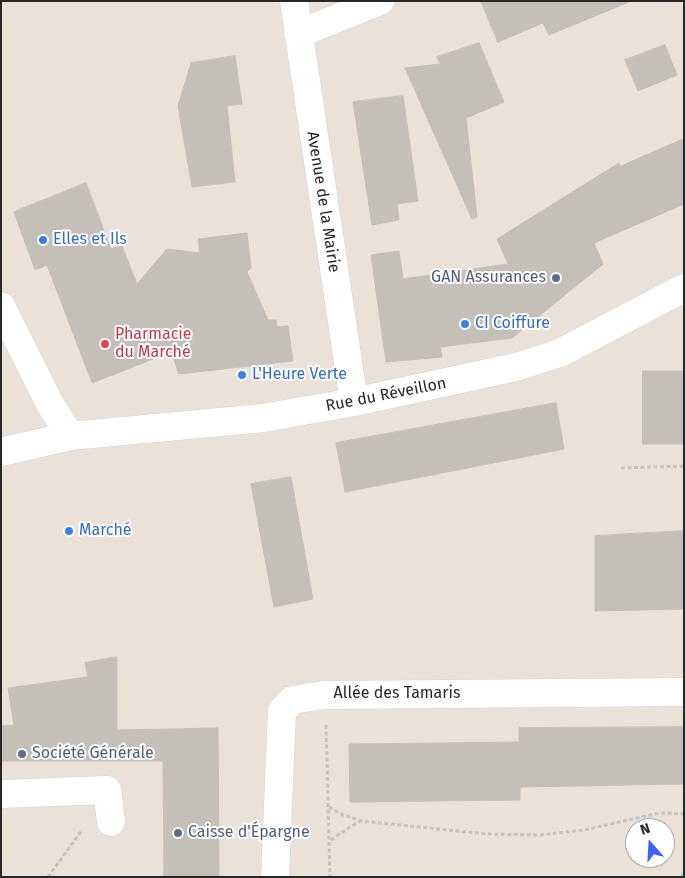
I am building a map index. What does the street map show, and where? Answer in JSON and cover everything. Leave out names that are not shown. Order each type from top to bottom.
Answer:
[{"type":"street","name":"Avenue de la Mairie","points":[[294,1],[354,402]]},
{"type":"street","points":[[298,34],[380,1]]},
{"type":"street","name":"Rue du Réveillon","points":[[1,452],[70,436],[263,418],[354,402],[516,367],[560,353],[684,288]]},
{"type":"street","points":[[1,306],[8,338],[70,436]]},
{"type":"street","name":"Rue du Réveillon","points":[[1,433],[70,436]]},
{"type":"street","name":"Allée des Tamaris","points":[[275,877],[282,711],[292,700],[325,694],[684,692]]},
{"type":"street","points":[[1,794],[107,790],[110,820]]},
{"type":"path","points":[[622,468],[684,466]]},
{"type":"path","points":[[325,694],[331,840],[330,877]]},
{"type":"path","points":[[330,807],[343,815],[362,821],[486,834],[540,835],[584,830],[659,813],[684,814]]},
{"type":"path","points":[[48,877],[82,830],[110,820]]},
{"type":"path","points":[[331,840],[350,826],[362,821]]},
{"type":"path","points":[[682,877],[684,872]]},
{"type":"building","points":[[481,1],[629,2],[549,35],[543,23],[498,42]]},
{"type":"building","points":[[479,43],[504,102],[466,118],[477,217],[472,219],[405,68],[440,64],[437,57]]},
{"type":"building","points":[[665,45],[677,75],[638,91],[625,60]]},
{"type":"building","points":[[235,56],[242,104],[227,106],[235,182],[192,187],[178,106],[191,63]]},
{"type":"building","points":[[403,96],[418,201],[397,204],[399,220],[372,225],[353,102]]},
{"type":"building","points":[[684,139],[684,204],[594,243],[603,264],[512,338],[440,347],[442,357],[386,362],[371,255],[399,251],[403,279],[508,264],[497,239],[619,163],[620,166]]},
{"type":"building","points":[[86,183],[111,249],[122,246],[137,284],[167,249],[200,253],[198,239],[247,233],[251,268],[247,272],[268,320],[276,320],[277,327],[288,326],[293,361],[179,374],[171,352],[92,383],[47,265],[35,270],[14,212]]},
{"type":"building","points":[[643,371],[684,371],[684,444],[643,444]]},
{"type":"building","points":[[556,403],[564,449],[345,492],[336,443]]},
{"type":"building","points":[[291,477],[313,599],[274,607],[251,484]]},
{"type":"building","points":[[684,531],[684,609],[595,611],[595,536]]},
{"type":"building","points":[[117,657],[117,730],[218,728],[219,877],[164,877],[163,761],[1,761],[1,726],[14,725],[8,688],[88,677],[85,663]]},
{"type":"building","points":[[684,727],[684,784],[520,787],[520,800],[350,802],[349,744],[519,742],[519,728]]},
{"type":"place","name":"Elles et Ils","points":[[43,240]]},
{"type":"place","name":"GAN Assurances","points":[[556,278]]},
{"type":"place","name":"CI Coiffure","points":[[465,324]]},
{"type":"place","name":"Pharmacie du Marché","points":[[105,344]]},
{"type":"place","name":"L'Heure Verte","points":[[242,375]]},
{"type":"place","name":"Marché","points":[[69,531]]},
{"type":"place","name":"Société Générale","points":[[22,754]]},
{"type":"place","name":"Caisse d'Épargne","points":[[178,833]]}]
